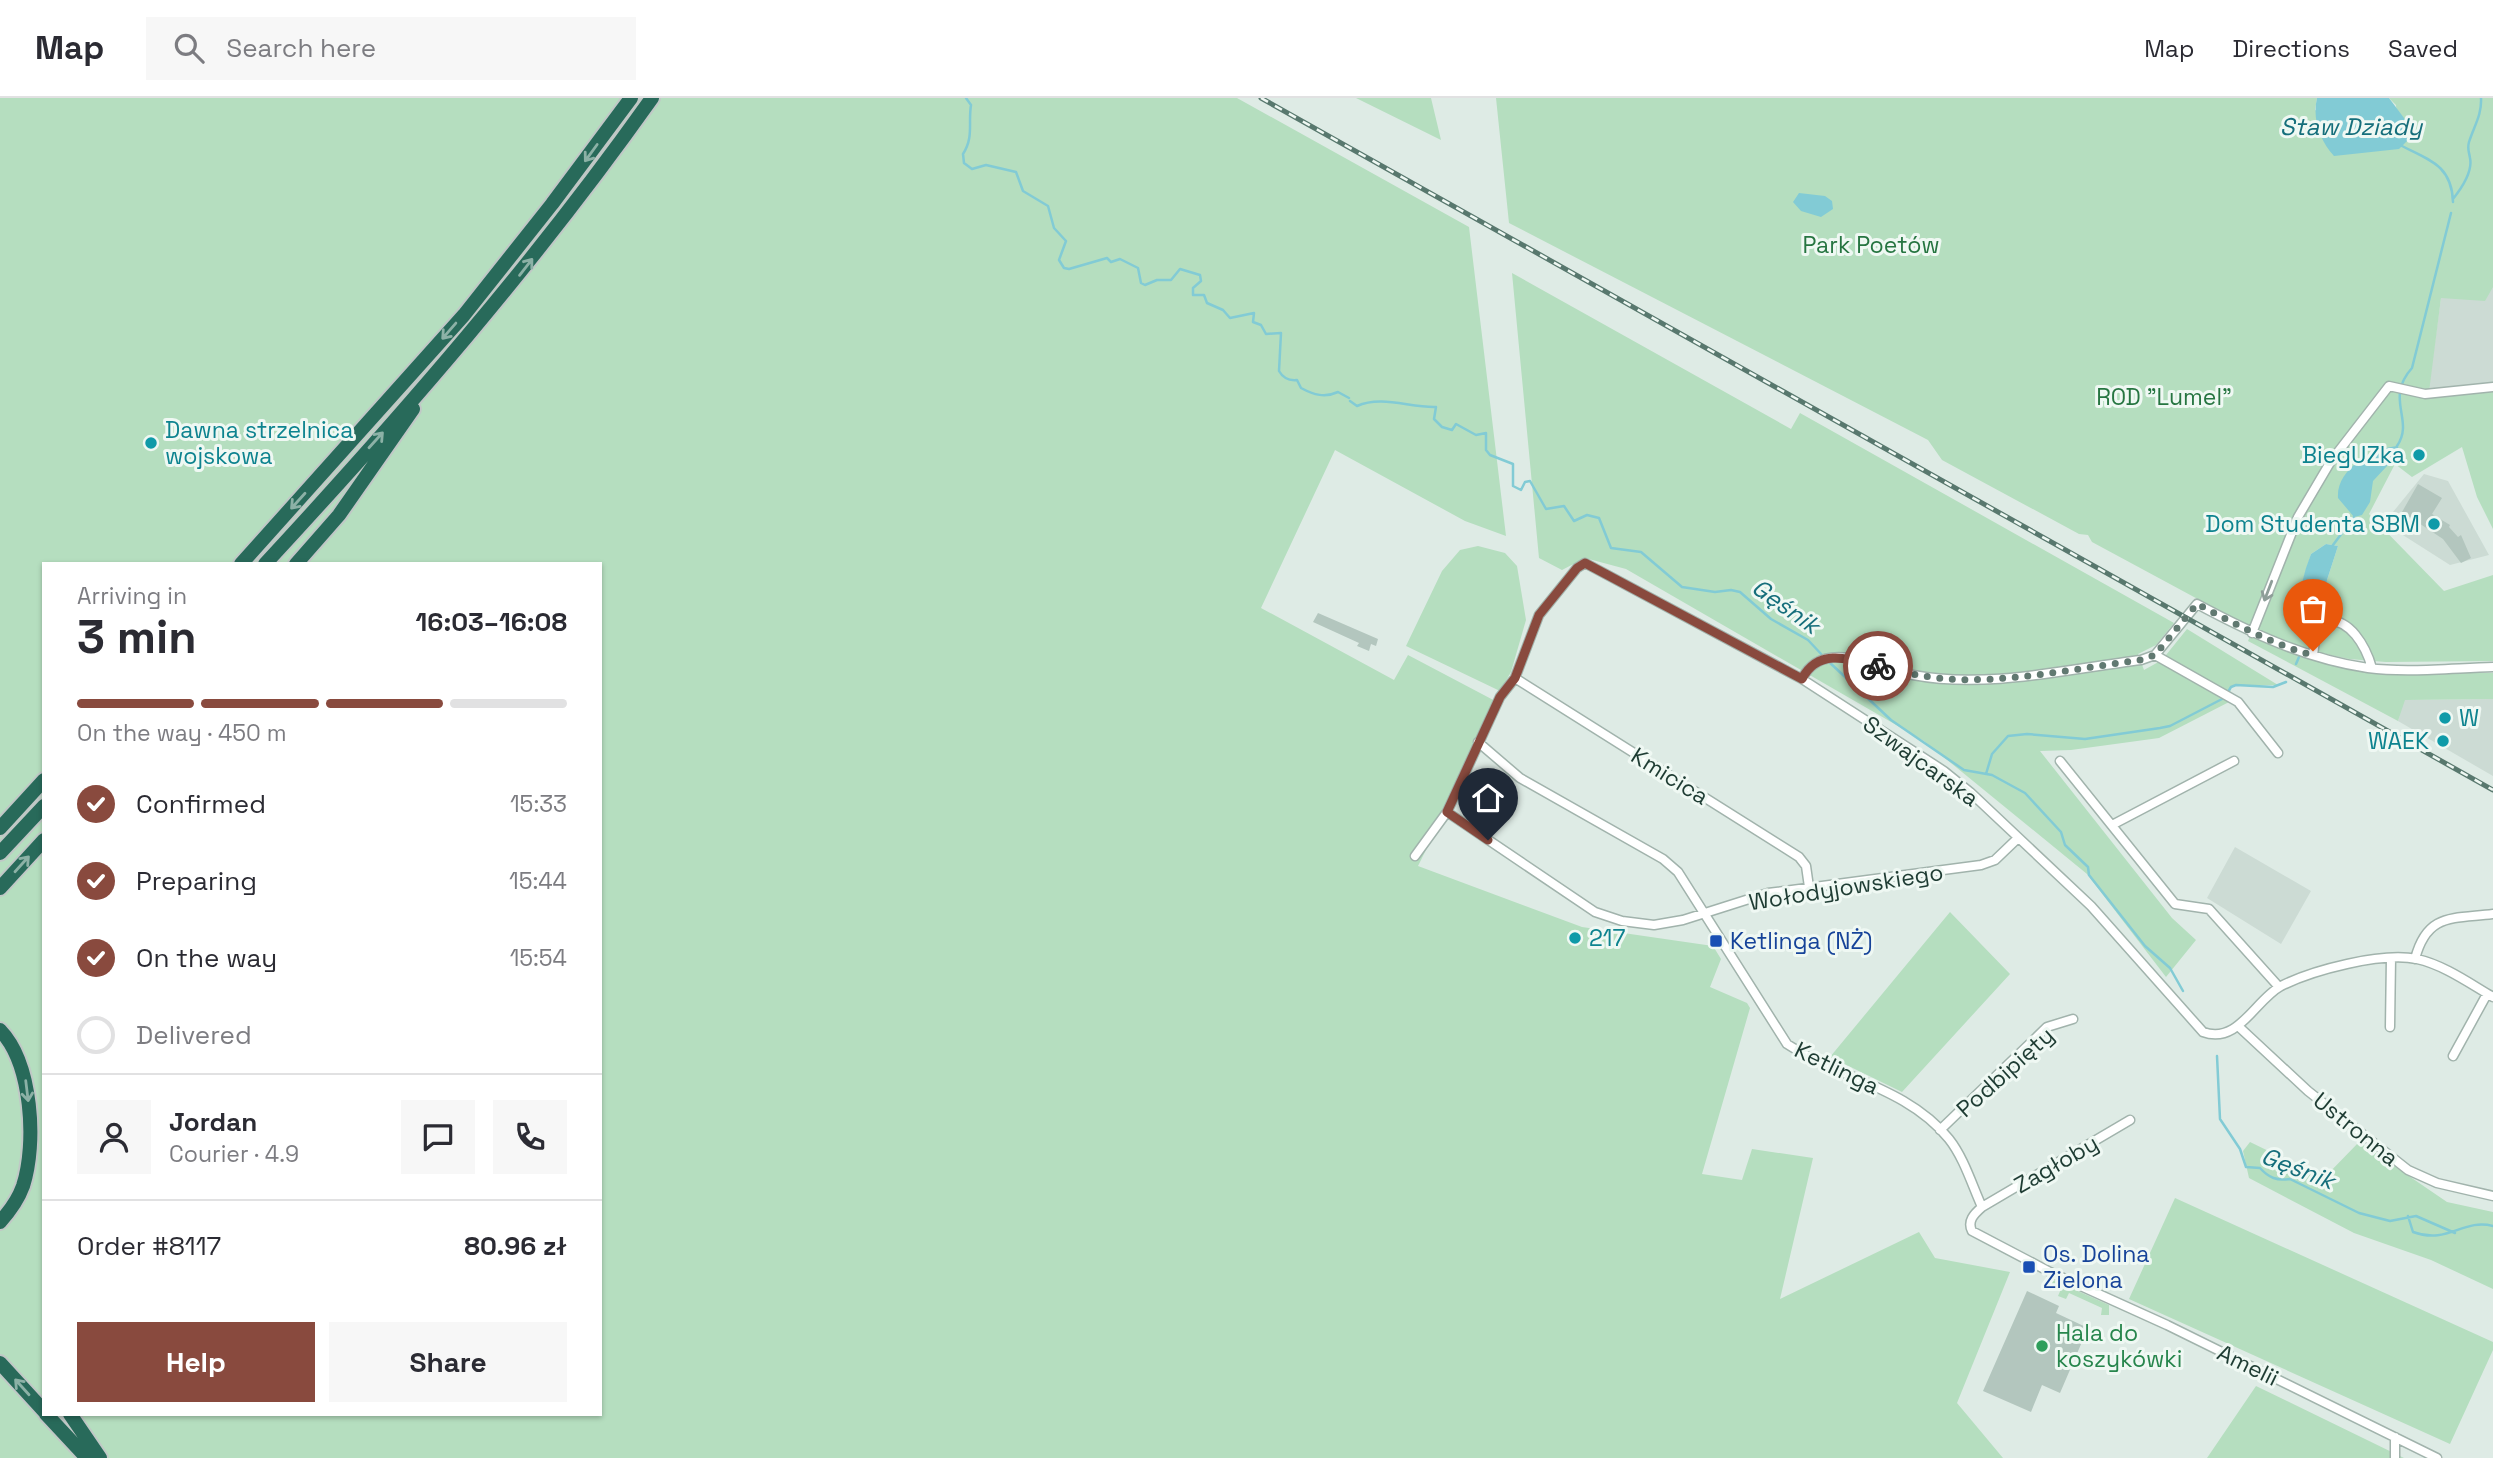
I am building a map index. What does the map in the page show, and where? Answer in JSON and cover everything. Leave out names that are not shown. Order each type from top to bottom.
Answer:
[{"type":"highway","points":[[243,562],[464,315],[631,98]]},
{"type":"highway","points":[[266,562],[434,375],[553,232],[652,98]]},
{"type":"highway","points":[[298,562],[339,515],[394,438],[434,375]]},
{"type":"highway","points":[[0,828],[42,782]]},
{"type":"highway","points":[[0,853],[42,808]]},
{"type":"highway","points":[[0,888],[42,842]]},
{"type":"highway","points":[[0,1030],[21,1061],[29,1091],[28,1156],[24,1183],[10,1211],[0,1222]]},
{"type":"highway","points":[[0,1363],[42,1410]]},
{"type":"highway","points":[[48,1416],[87,1458]]},
{"type":"highway","points":[[71,1416],[100,1458]]},
{"type":"street","points":[[2252,633],[2298,517],[2331,461],[2391,386],[2405,391],[2437,394],[2493,387]]},
{"type":"street","name":"Szwajcarska","points":[[1415,856],[1447,812],[1500,697],[1515,678],[1539,615],[1577,568],[1585,563],[1802,679],[1944,771],[2097,911],[2195,1025],[2207,1034],[2217,1034],[2238,1026]]},
{"type":"street","points":[[1802,679],[1818,661],[1842,656],[1913,675],[1949,679],[2011,676],[2141,660],[2155,655],[2197,604],[2252,633],[2312,655],[2372,668],[2493,667]]},
{"type":"street","points":[[2312,655],[2319,626],[2325,621],[2335,621],[2351,629],[2372,668]]},
{"type":"street","points":[[2155,655],[2227,695],[2244,709],[2278,753]]},
{"type":"street","name":"Kmicica","points":[[1515,678],[1799,857],[1806,866],[1809,887]]},
{"type":"street","name":"Ketlinga","points":[[1478,742],[1520,778],[1663,859],[1678,872],[1787,1044],[1802,1054],[1861,1078],[1919,1111],[1940,1130],[1956,1150],[1982,1207]]},
{"type":"street","points":[[2060,761],[2175,904],[2208,909],[2279,987]]},
{"type":"street","points":[[2112,825],[2234,761]]},
{"type":"street","name":"Wołodyjowskiego","points":[[1447,812],[1595,912],[1622,921],[1654,925],[1706,913],[1768,893],[1981,865],[1995,860],[2018,838]]},
{"type":"street","points":[[2415,959],[2422,936],[2438,922],[2493,914]]},
{"type":"street","points":[[2390,1027],[2391,958]]},
{"type":"street","points":[[2238,1026],[2279,987],[2325,971],[2391,958],[2415,959],[2438,966],[2490,996],[2453,1056]]},
{"type":"street","name":"Podbipięty","points":[[1940,1130],[2048,1027],[2073,1019]]},
{"type":"street","name":"Ustronna","points":[[2238,1026],[2308,1091],[2408,1170],[2437,1183],[2493,1196]]},
{"type":"street","name":"Zagłoby","points":[[1982,1207],[2130,1120]]},
{"type":"street","name":"Amelii","points":[[1982,1207],[1971,1218],[1969,1226],[1983,1238],[2435,1458]]},
{"type":"street","points":[[2395,1437],[2395,1458]]},
{"type":"shaded area","points":[[2493,98],[2493,384],[2428,392],[2441,298]]},
{"type":"shaded area","points":[[2424,474],[2448,481],[2489,555],[2450,565],[2384,523]]},
{"type":"shaded area","points":[[2493,699],[2493,776],[2398,721],[2404,700]]},
{"type":"shaded area","points":[[2235,847],[2311,891],[2281,944],[2207,898]]},
{"type":"green space","points":[[0,98],[1237,98],[1469,227],[1506,536],[1465,521],[1335,450],[1261,608],[1394,680],[1408,655],[1499,703],[1418,866],[1582,927],[1713,946],[1721,959],[1710,987],[1747,1003],[1750,1008],[1702,1174],[1742,1180],[1752,1149],[1813,1158],[1780,1299],[1919,1232],[1935,1258],[2010,1272],[1957,1403],[2003,1458],[0,1458]]},
{"type":"green space","points":[[1356,98],[1431,98],[1441,140]]},
{"type":"green space","points":[[1496,98],[2317,98],[2315,110],[2382,149],[2399,149],[2396,105],[2389,98],[2493,98],[2493,287],[2485,301],[2441,298],[2429,392],[2493,388],[2493,529],[2477,497],[2462,447],[2412,477],[2395,464],[2369,514],[2444,591],[2493,575],[2493,661],[2386,662],[2349,659],[2295,647],[2257,631],[2092,542],[2088,535],[2079,534],[1942,460],[1928,440],[1509,223]],"holes":[[[2326,544],[2338,546],[2327,580],[2324,604],[2304,599],[2300,590],[2311,554]]]},
{"type":"green space","points":[[1512,273],[1791,429],[1800,413],[2174,623],[2156,645],[2138,654],[2144,670],[2162,660],[2187,629],[2278,685],[2230,686],[2231,701],[2159,738],[2071,750],[2040,751],[2172,918],[2196,940],[2166,977],[2087,874],[1924,741],[1626,569],[1585,558],[1562,570],[1539,558]]},
{"type":"green space","points":[[1478,546],[1505,553],[1517,566],[1526,620],[1511,672],[1500,691],[1406,646],[1442,571],[1460,550]]},
{"type":"green space","points":[[2251,634],[2378,673],[2493,673],[2493,699],[2405,700],[2398,721],[2248,641]]},
{"type":"green space","points":[[1950,912],[2010,974],[1902,1092],[1830,1057]]},
{"type":"green space","points":[[2250,1142],[2324,1178],[2359,1142],[2447,1202],[2493,1212],[2493,1289],[2431,1260],[2354,1233],[2249,1178],[2243,1151]]},
{"type":"green space","points":[[2175,1198],[2493,1342],[2493,1350],[2450,1444],[2129,1299]]},
{"type":"green space","points":[[2051,1279],[2109,1305],[2109,1315],[2101,1315],[2102,1308],[2069,1293],[2066,1299],[2058,1296],[2061,1289],[2049,1284]]},
{"type":"green space","points":[[2256,1386],[2404,1458],[2207,1458]]},
{"type":"water","name":"Staw Dziady","points":[[2317,98],[2389,98],[2407,122],[2409,139],[2399,149],[2334,156],[2318,129]]},
{"type":"water","points":[[1799,193],[1825,196],[1832,201],[1833,209],[1821,217],[1801,211],[1793,202]]},
{"type":"water","points":[[2397,446],[2401,451],[2373,481],[2370,502],[2362,515],[2354,517],[2338,498],[2343,478],[2357,462],[2367,456]]},
{"type":"water","points":[[2326,544],[2338,546],[2327,580],[2324,604],[2304,609],[2300,590],[2306,568],[2311,554]]},
{"type":"building","name":"Dom Studenta SBM","points":[[2418,484],[2442,498],[2432,514],[2450,525],[2458,537],[2461,535],[2471,558],[2461,563],[2443,539],[2402,512]]},
{"type":"building","points":[[1318,613],[1378,639],[1376,646],[1371,644],[1369,651],[1357,646],[1359,643],[1313,622]]},
{"type":"building","name":"Hala do koszykówki","points":[[2027,1291],[2059,1306],[2056,1313],[2088,1328],[2060,1393],[2042,1385],[2031,1412],[1983,1391]]},
{"type":"waterway","name":"Gęśnik","points":[[966,98],[971,105],[970,136],[963,154],[964,163],[972,169],[986,165],[1016,172],[1023,191],[1048,206],[1054,228],[1066,241],[1059,260],[1064,268],[1069,269],[1107,258],[1111,262],[1120,259],[1138,268],[1141,283],[1145,285],[1157,280],[1171,280],[1180,269],[1200,275],[1201,281],[1193,288],[1193,295],[1204,295],[1207,303],[1223,310],[1230,318],[1254,313],[1253,322],[1261,325],[1266,334],[1281,333],[1279,371],[1284,377],[1297,380],[1301,388],[1315,394],[1329,395],[1338,392],[1349,398]]},
{"type":"waterway","points":[[2453,199],[2470,169],[2468,144],[2479,115],[2481,98]]},
{"type":"waterway","points":[[2402,146],[2430,160],[2444,172],[2449,180],[2453,202]]},
{"type":"waterway","points":[[2397,446],[2403,427],[2400,390],[2412,368],[2451,213]]},
{"type":"waterway","name":"Gęśnik","points":[[1350,401],[1357,406],[1386,402],[1436,407],[1434,419],[1442,427],[1452,430],[1456,424],[1476,435],[1486,433],[1486,450],[1490,455],[1513,464],[1513,486],[1521,490],[1525,482],[1530,481],[1546,509],[1564,506],[1574,521],[1587,515],[1599,518],[1611,548],[1641,552],[1682,587],[1715,592],[1740,592],[1771,619],[1808,640],[1823,656]]},
{"type":"waterway","points":[[2333,545],[2354,517]]},
{"type":"waterway","points":[[2296,664],[2299,657]]},
{"type":"waterway","name":"Gęśnik","points":[[1828,661],[1891,720],[1964,770],[1992,775],[2025,793],[2061,832],[2065,845],[2088,867],[2089,875],[2145,946],[2170,968],[2183,991]]},
{"type":"waterway","points":[[2228,692],[2236,685],[2273,687],[2286,682]]},
{"type":"waterway","points":[[1986,774],[1992,754],[2008,736],[2027,734],[2085,739],[2160,728],[2170,726],[2224,698]]},
{"type":"waterway","name":"Gęśnik","points":[[2217,1056],[2220,1119],[2240,1149],[2246,1167],[2260,1168],[2277,1179],[2290,1179],[2359,1213],[2390,1221],[2416,1216],[2455,1233]]},
{"type":"waterway","name":"Gęśnik","points":[[2408,1216],[2413,1232],[2425,1235],[2446,1234],[2473,1225],[2493,1226]]},
{"type":"railway","points":[[1261,98],[2493,790]]},
{"type":"way so far","points":[[1878,666],[1913,675],[1949,679],[2011,676],[2141,660],[2155,655],[2197,604],[2252,633],[2296,651],[2312,655],[2313,651]]},
{"type":"place","name":"Dawna strzelnica wojskowa","points":[[151,443]]},
{"type":"place","name":"BiegUZka","points":[[2419,455]]},
{"type":"place","name":"Dom Studenta SBM","points":[[2434,524]]},
{"type":"place","name":"W","points":[[2445,718]]},
{"type":"place","name":"WAEK","points":[[2443,741]]},
{"type":"place","name":"217","points":[[1575,938]]},
{"type":"place","name":"Ketlinga (NŻ)","points":[[1716,941]]},
{"type":"place","name":"Os. Dolina Zielona","points":[[2029,1267]]},
{"type":"place","name":"Hala do koszykówki","points":[[2042,1346]]},
{"type":"route","points":[[1488,840],[1447,812],[1500,697],[1515,678],[1539,615],[1577,568],[1585,563],[1802,679],[1818,661],[1842,656],[1878,666]]},
{"type":"park label","name":"Park Poetów","points":[[1871,245]]},
{"type":"park label","name":"ROD \"Lumel\"","points":[[2164,397]]}]
